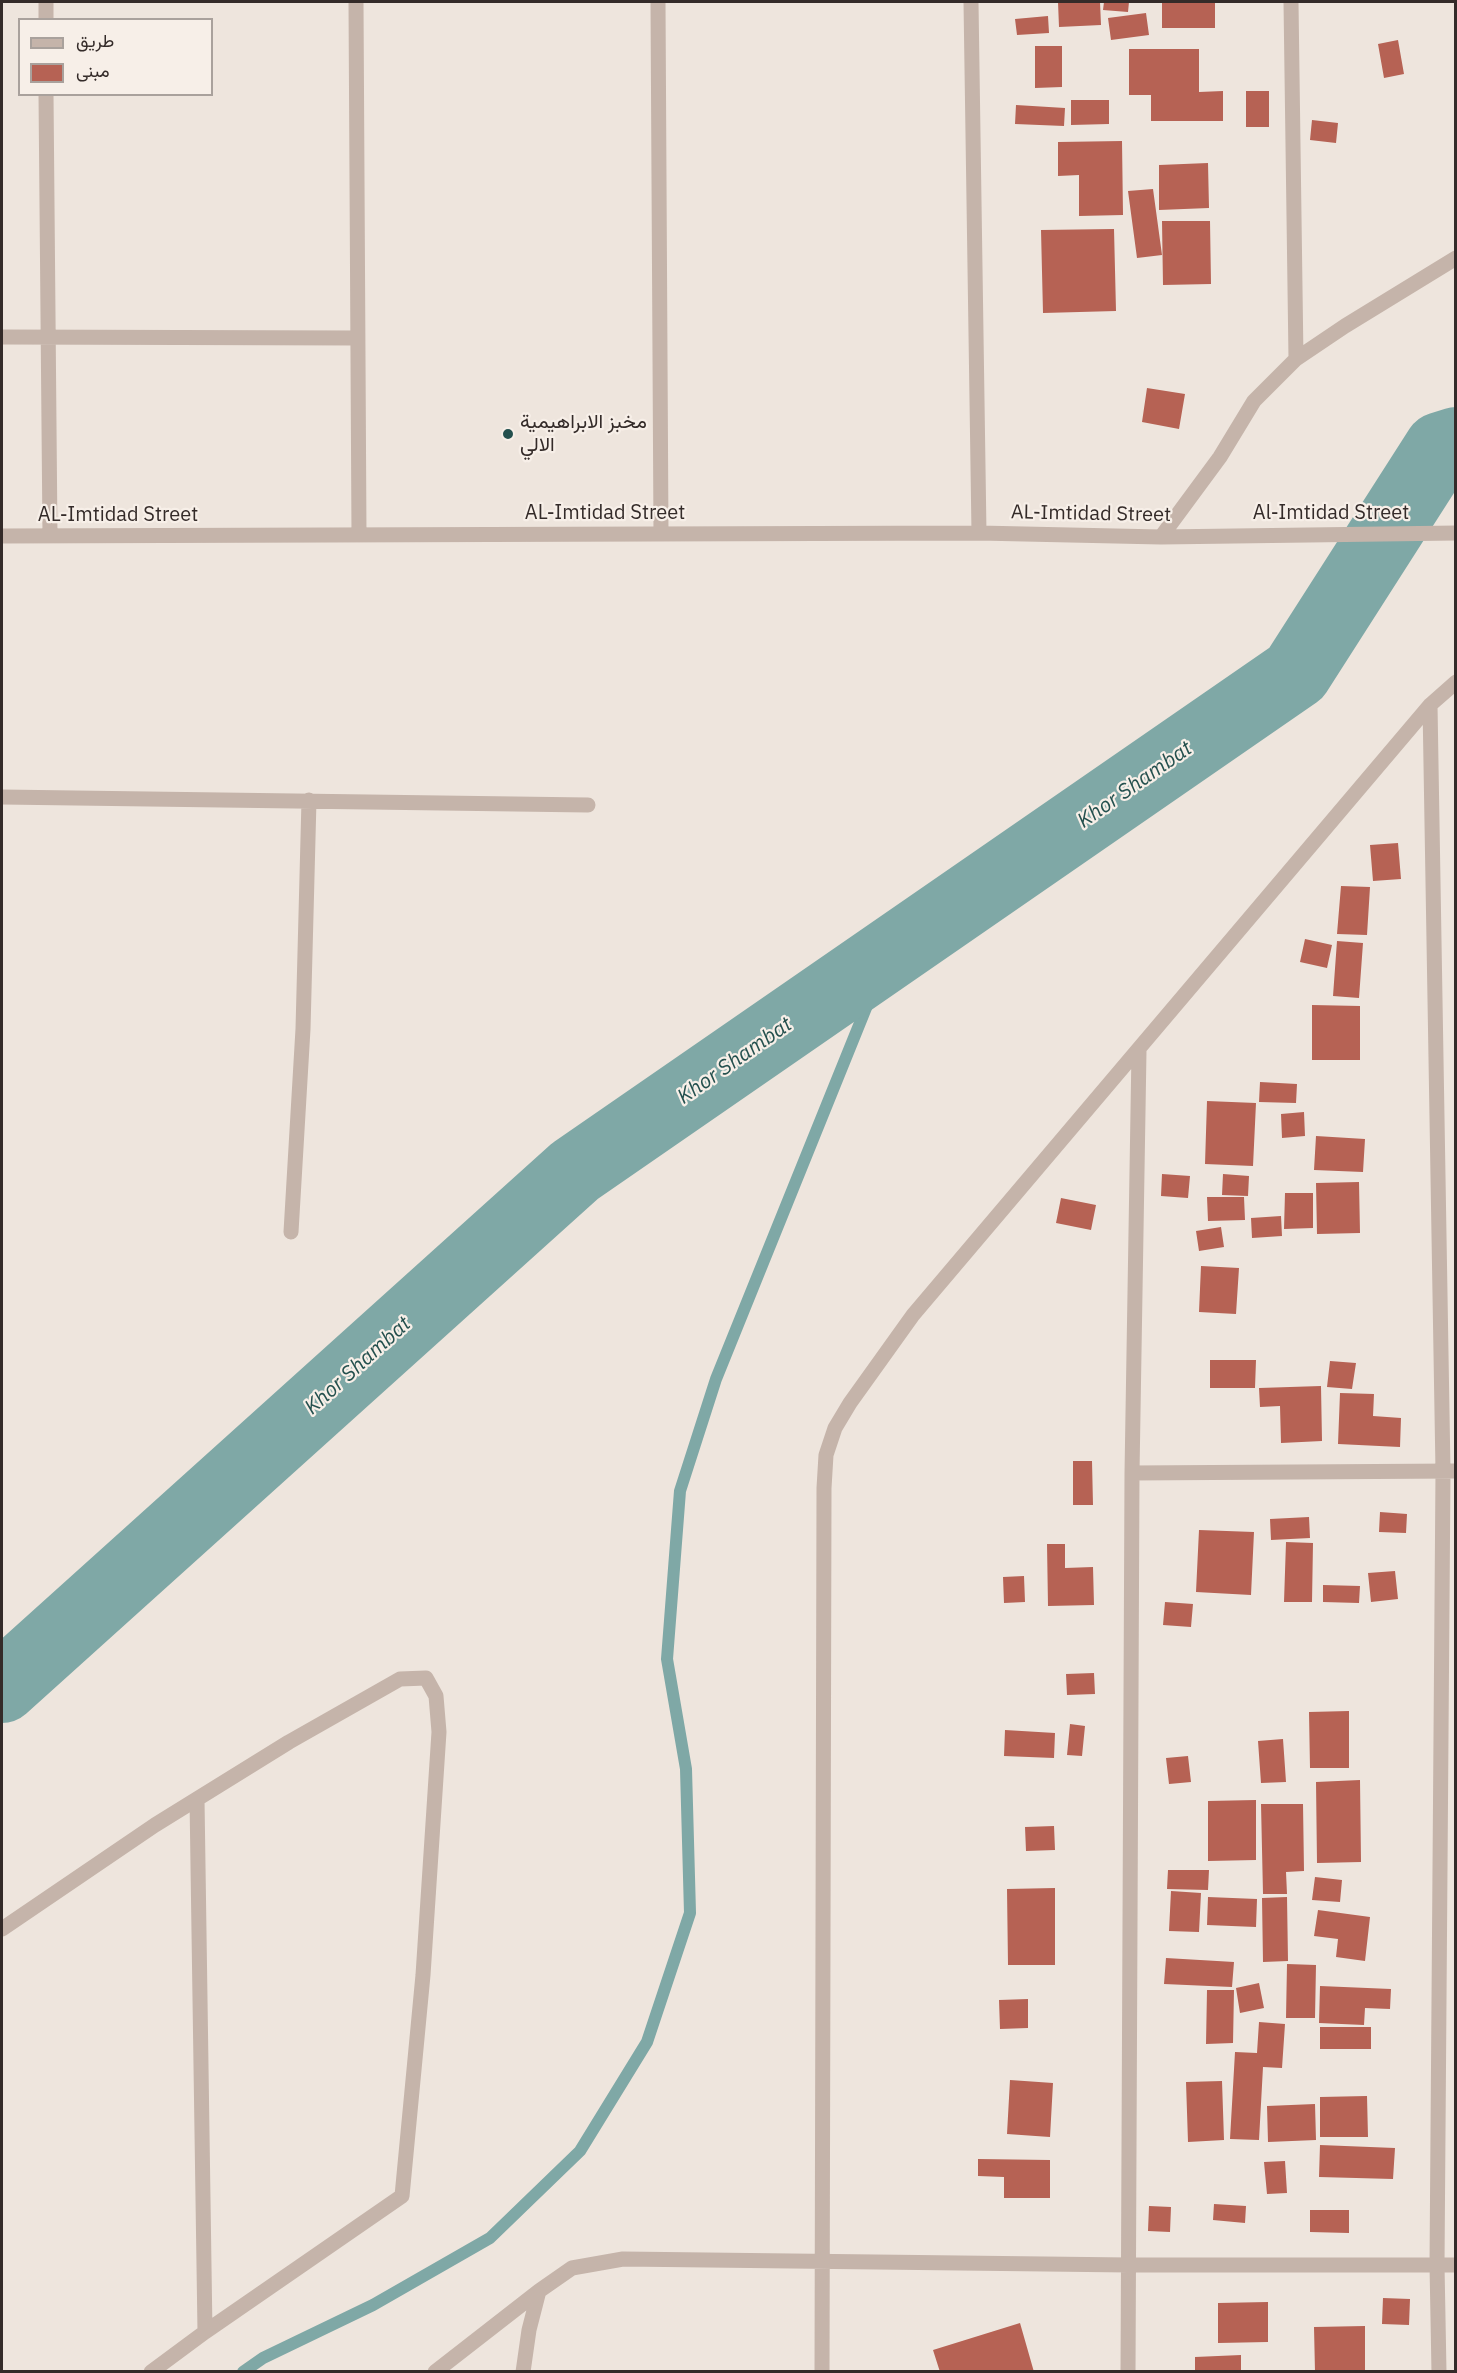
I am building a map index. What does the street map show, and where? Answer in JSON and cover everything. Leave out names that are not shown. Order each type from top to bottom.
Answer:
[{"type":"street","points":[[46,2],[46,18]]},
{"type":"street","points":[[356,2],[359,535]]},
{"type":"street","points":[[658,2],[661,534]]},
{"type":"street","points":[[971,2],[979,533]]},
{"type":"street","points":[[1292,2],[1296,359]]},
{"type":"street","points":[[46,96],[50,536]]},
{"type":"street","points":[[1161,537],[1220,457],[1254,401],[1296,359],[1455,258]]},
{"type":"street","points":[[2,337],[357,338]]},
{"type":"street","name":"AL-Imtidad Street","points":[[2,536],[979,533],[1161,537],[1208,535]]},
{"type":"street","name":"Al-Imtidad Street","points":[[1208,535],[1455,533]]},
{"type":"street","points":[[822,2372],[820,2262],[824,1488],[826,1455],[835,1428],[850,1403],[914,1316],[1430,705],[1455,682]]},
{"type":"street","points":[[1430,705],[1449,1471],[1437,2265],[1439,2372]]},
{"type":"street","points":[[2,798],[588,805]]},
{"type":"street","points":[[291,1232],[303,1029],[309,801]]},
{"type":"street","points":[[1128,2372],[1132,1473],[1139,1051]]},
{"type":"street","points":[[1132,1473],[1449,1471]]},
{"type":"street","points":[[2,1929],[146,1831],[289,1743],[400,1679],[426,1678],[436,1696],[439,1732],[423,1975],[402,2196],[151,2372]]},
{"type":"street","points":[[197,1799],[205,2332]]},
{"type":"street","points":[[435,2372],[572,2268],[623,2259],[1129,2265],[1455,2265]]},
{"type":"street","points":[[524,2372],[539,2291]]},
{"type":"building","points":[[1058,2],[1100,2],[1101,25],[1059,27]]},
{"type":"building","points":[[1104,2],[1129,2],[1128,12],[1103,10]]},
{"type":"building","points":[[1162,2],[1215,2],[1215,28],[1162,28]]},
{"type":"building","points":[[1146,13],[1149,35],[1111,40],[1108,18]]},
{"type":"building","points":[[1048,16],[1049,33],[1017,35],[1015,19]]},
{"type":"building","points":[[1398,40],[1404,74],[1384,78],[1378,44]]},
{"type":"building","points":[[1035,46],[1062,46],[1062,87],[1035,88]]},
{"type":"building","points":[[1129,49],[1199,49],[1199,92],[1223,91],[1223,121],[1151,121],[1151,95],[1129,95]]},
{"type":"building","points":[[1246,91],[1269,91],[1269,127],[1246,127]]},
{"type":"building","points":[[1071,100],[1109,100],[1109,124],[1071,125]]},
{"type":"building","points":[[1016,105],[1065,108],[1064,126],[1015,124]]},
{"type":"building","points":[[1312,120],[1338,123],[1336,143],[1310,140]]},
{"type":"building","points":[[1122,141],[1123,215],[1079,216],[1079,175],[1058,176],[1058,142]]},
{"type":"building","points":[[1208,163],[1209,208],[1159,210],[1159,165]]},
{"type":"building","points":[[1153,189],[1162,255],[1137,258],[1128,191]]},
{"type":"building","points":[[1162,221],[1210,221],[1211,284],[1163,285]]},
{"type":"building","points":[[1114,229],[1116,311],[1043,313],[1041,230]]},
{"type":"building","points":[[1147,388],[1185,394],[1179,429],[1142,422]]},
{"type":"building","points":[[1398,843],[1401,879],[1373,881],[1370,845]]},
{"type":"building","points":[[1341,886],[1370,887],[1367,935],[1337,934]]},
{"type":"building","points":[[1305,939],[1332,945],[1327,968],[1300,962]]},
{"type":"building","points":[[1337,941],[1363,943],[1359,998],[1333,996]]},
{"type":"building","points":[[1312,1005],[1360,1006],[1360,1060],[1312,1060]]},
{"type":"building","points":[[1260,1082],[1297,1084],[1296,1103],[1259,1102]]},
{"type":"building","points":[[1207,1101],[1256,1103],[1253,1166],[1205,1164]]},
{"type":"building","points":[[1304,1112],[1305,1136],[1282,1138],[1281,1114]]},
{"type":"building","points":[[1316,1136],[1365,1139],[1363,1172],[1314,1170]]},
{"type":"building","points":[[1162,1174],[1190,1176],[1188,1198],[1161,1196]]},
{"type":"building","points":[[1223,1174],[1249,1176],[1248,1196],[1222,1195]]},
{"type":"building","points":[[1359,1182],[1360,1233],[1317,1234],[1316,1183]]},
{"type":"building","points":[[1285,1193],[1313,1193],[1313,1228],[1284,1229]]},
{"type":"building","points":[[1207,1197],[1244,1197],[1245,1220],[1208,1221]]},
{"type":"building","points":[[1061,1198],[1096,1205],[1091,1230],[1056,1223]]},
{"type":"building","points":[[1281,1216],[1282,1236],[1252,1238],[1251,1218]]},
{"type":"building","points":[[1221,1227],[1224,1247],[1199,1251],[1196,1231]]},
{"type":"building","points":[[1201,1266],[1239,1268],[1236,1314],[1199,1312]]},
{"type":"building","points":[[1210,1360],[1256,1360],[1255,1388],[1210,1388]]},
{"type":"building","points":[[1330,1361],[1356,1363],[1352,1389],[1327,1387]]},
{"type":"building","points":[[1321,1386],[1322,1441],[1281,1443],[1280,1406],[1260,1407],[1259,1388]]},
{"type":"building","points":[[1340,1393],[1374,1394],[1373,1416],[1401,1418],[1400,1447],[1338,1444]]},
{"type":"building","points":[[1073,1461],[1092,1461],[1093,1505],[1073,1505]]},
{"type":"building","points":[[1380,1512],[1407,1514],[1406,1533],[1379,1532]]},
{"type":"building","points":[[1309,1517],[1310,1538],[1271,1540],[1270,1519]]},
{"type":"building","points":[[1199,1530],[1254,1532],[1251,1595],[1196,1592]]},
{"type":"building","points":[[1286,1542],[1313,1543],[1312,1602],[1284,1602]]},
{"type":"building","points":[[1047,1544],[1065,1544],[1065,1568],[1093,1567],[1094,1605],[1048,1606]]},
{"type":"building","points":[[1395,1571],[1398,1599],[1371,1602],[1368,1573]]},
{"type":"building","points":[[1024,1576],[1025,1602],[1004,1603],[1003,1577]]},
{"type":"building","points":[[1323,1585],[1360,1586],[1359,1603],[1323,1602]]},
{"type":"building","points":[[1165,1602],[1193,1604],[1191,1627],[1163,1625]]},
{"type":"building","points":[[1094,1673],[1095,1694],[1067,1695],[1066,1674]]},
{"type":"building","points":[[1349,1711],[1349,1768],[1310,1768],[1309,1712]]},
{"type":"building","points":[[1070,1724],[1085,1726],[1082,1756],[1067,1755]]},
{"type":"building","points":[[1005,1730],[1055,1733],[1054,1758],[1004,1756]]},
{"type":"building","points":[[1283,1739],[1286,1782],[1261,1783],[1258,1741]]},
{"type":"building","points":[[1188,1756],[1191,1782],[1169,1784],[1166,1758]]},
{"type":"building","points":[[1360,1780],[1361,1862],[1317,1863],[1316,1782]]},
{"type":"building","points":[[1256,1800],[1256,1860],[1208,1861],[1208,1801]]},
{"type":"building","points":[[1261,1804],[1303,1804],[1304,1871],[1286,1872],[1287,1894],[1263,1894]]},
{"type":"building","points":[[1054,1826],[1055,1850],[1026,1851],[1025,1827]]},
{"type":"building","points":[[1168,1870],[1209,1870],[1208,1890],[1167,1889]]},
{"type":"building","points":[[1315,1877],[1342,1880],[1340,1902],[1312,1900]]},
{"type":"building","points":[[1055,1888],[1055,1965],[1008,1965],[1007,1889]]},
{"type":"building","points":[[1171,1891],[1201,1893],[1199,1932],[1169,1931]]},
{"type":"building","points":[[1208,1897],[1257,1899],[1256,1927],[1207,1925]]},
{"type":"building","points":[[1287,1897],[1288,1961],[1263,1962],[1262,1898]]},
{"type":"building","points":[[1318,1910],[1370,1917],[1365,1961],[1336,1957],[1338,1939],[1314,1936]]},
{"type":"building","points":[[1166,1958],[1234,1962],[1232,1987],[1164,1984]]},
{"type":"building","points":[[1287,1964],[1316,1965],[1315,2018],[1286,2018]]},
{"type":"building","points":[[1259,1983],[1264,2008],[1240,2013],[1236,1988]]},
{"type":"building","points":[[1320,1986],[1391,1989],[1390,2009],[1365,2008],[1364,2025],[1319,2023]]},
{"type":"building","points":[[1207,1990],[1234,1990],[1233,2043],[1206,2044]]},
{"type":"building","points":[[1028,1999],[1028,2028],[1000,2029],[999,2000]]},
{"type":"building","points":[[1259,2022],[1285,2024],[1282,2068],[1263,2067],[1259,2140],[1230,2139],[1235,2052],[1257,2053]]},
{"type":"building","points":[[1320,2027],[1371,2027],[1371,2049],[1320,2049]]},
{"type":"building","points":[[1010,2080],[1053,2083],[1050,2137],[1007,2134]]},
{"type":"building","points":[[1222,2081],[1224,2140],[1188,2142],[1186,2082]]},
{"type":"building","points":[[1367,2096],[1368,2137],[1320,2137],[1320,2097]]},
{"type":"building","points":[[1315,2104],[1316,2140],[1268,2142],[1267,2106]]},
{"type":"building","points":[[1320,2145],[1395,2148],[1393,2179],[1319,2177]]},
{"type":"building","points":[[978,2159],[1050,2160],[1050,2198],[1004,2198],[1004,2177],[978,2176]]},
{"type":"building","points":[[1285,2161],[1287,2193],[1267,2194],[1264,2162]]},
{"type":"building","points":[[1214,2204],[1246,2206],[1245,2223],[1213,2220]]},
{"type":"building","points":[[1149,2206],[1171,2207],[1170,2232],[1148,2231]]},
{"type":"building","points":[[1310,2210],[1349,2210],[1349,2233],[1310,2232]]},
{"type":"building","points":[[1383,2298],[1410,2299],[1409,2325],[1382,2324]]},
{"type":"building","points":[[1268,2302],[1268,2342],[1218,2343],[1218,2303]]},
{"type":"building","points":[[1020,2323],[1034,2372],[940,2372],[933,2350]]},
{"type":"building","points":[[1365,2326],[1365,2372],[1315,2372],[1314,2327]]},
{"type":"building","points":[[1241,2355],[1241,2372],[1195,2372],[1195,2357]]},
{"type":"waterway","name":"Khor Shambat","points":[[2,1687],[575,1171],[1296,673],[1440,448],[1456,443]]},
{"type":"waterway","points":[[243,2372],[263,2358],[373,2305],[490,2238],[580,2151],[647,2042],[690,1913],[686,1769],[667,1659],[680,1491],[716,1379],[887,956]]},
{"type":"place","name":"مخبز الابراهيمية الالي","points":[[508,434]]}]
